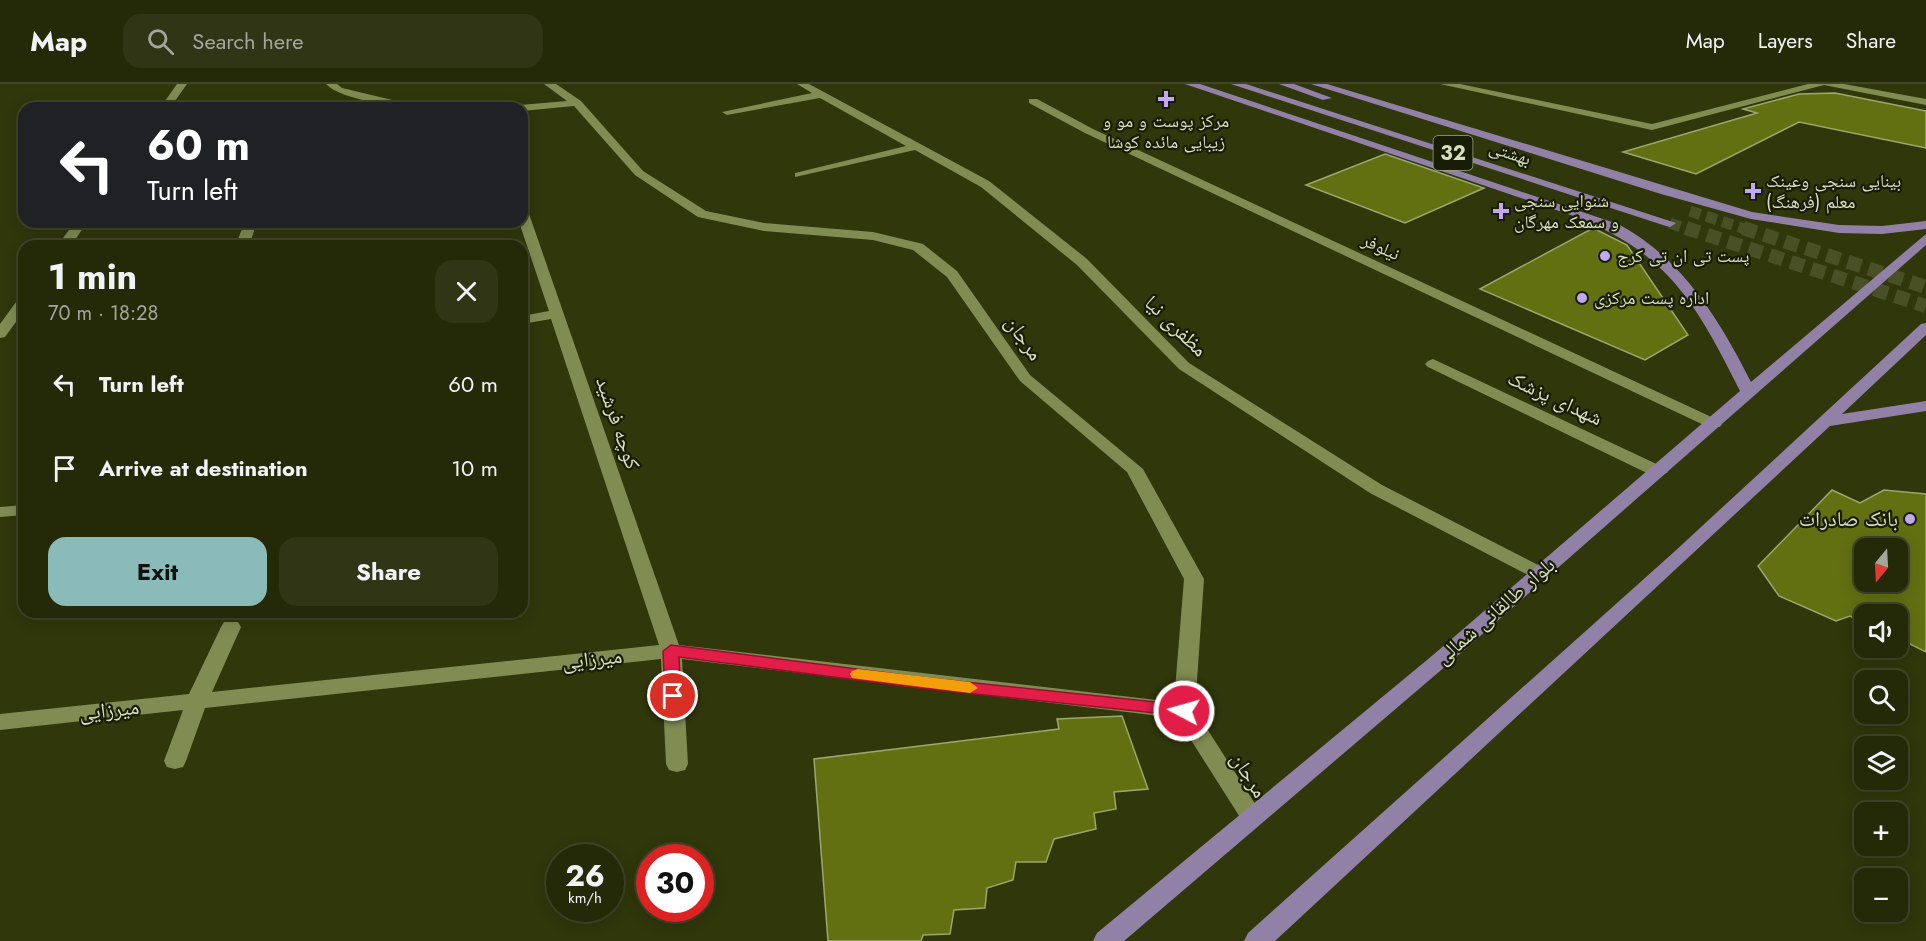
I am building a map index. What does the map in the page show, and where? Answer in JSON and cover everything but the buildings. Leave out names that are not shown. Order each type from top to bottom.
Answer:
[{"type":"main road","points":[[1190,84],[1572,211],[1618,229],[1654,253],[1678,274],[1716,330],[1749,393]]},
{"type":"main road","name":"بهشتى","points":[[1236,84],[1670,222]]},
{"type":"main road","name":"بهشتى","points":[[1284,84],[1690,211]]},
{"type":"main road","points":[[1316,84],[1666,191],[1772,219],[1851,231],[1891,231],[1926,225]]},
{"type":"main road","name":"بلوار طالقانی شمالی","points":[[1106,941],[1251,816],[1440,660],[1883,279],[1926,238]]},
{"type":"main road","points":[[1257,941],[1681,556],[1926,327]]},
{"type":"main road","points":[[1824,422],[1926,406]]},
{"type":"street","points":[[169,102],[182,84]]},
{"type":"street","points":[[331,84],[339,90],[394,102]]},
{"type":"street","name":"مرجان","points":[[549,84],[577,103],[639,173],[702,214],[764,227],[873,236],[907,244],[918,247],[952,274],[1026,378],[1134,469],[1194,579],[1184,711],[1251,816]]},
{"type":"street","name":"مظفری نیا","points":[[802,84],[985,184],[1082,262],[1184,366],[1376,489],[1539,573]]},
{"type":"street","points":[[1445,84],[1652,127],[1820,84]]},
{"type":"street","points":[[1828,84],[1926,102]]},
{"type":"street","points":[[1847,87],[1895,84]]},
{"type":"street","points":[[727,112],[820,95]]},
{"type":"street","name":"نیلوفر","points":[[1033,101],[1089,130],[1714,424]]},
{"type":"street","points":[[528,107],[577,103]]},
{"type":"street","points":[[800,175],[914,147]]},
{"type":"street","name":"كوچه فرشيد","points":[[528,228],[671,651],[677,764]]},
{"type":"street","points":[[0,334],[18,309]]},
{"type":"street","points":[[528,319],[557,314]]},
{"type":"street","name":"شهدای پزشک","points":[[1433,364],[1659,472]]},
{"type":"street","points":[[0,512],[18,510]]},
{"type":"street","points":[[176,761],[196,701],[231,627]]},
{"type":"street","name":"میرزایی","points":[[0,722],[671,651],[919,682],[1184,711]]},
{"type":"tunnel","points":[[1690,211],[1748,230]]},
{"type":"tunnel","points":[[1670,223],[1690,230]]},
{"type":"tunnel","points":[[1686,228],[1926,306]]},
{"type":"tunnel","points":[[1743,228],[1926,287]]},
{"type":"slow traffic","points":[[858,674],[970,688]]},
{"type":"place","name":"مرکز پوست و مو و زیبایی مائده کوشا","points":[[1166,99]]},
{"type":"place","name":"بینایی سنجی وعینک معلم (فرهنگ)","points":[[1753,191]]},
{"type":"place","name":"شنوایی سنجی و سمعک مهرگان","points":[[1501,211]]},
{"type":"place","name":"پست تی ان تی کرج","points":[[1605,256]]},
{"type":"place","name":"اداره پست مرکزی","points":[[1582,298]]},
{"type":"place","name":"بانک صادرات","points":[[1910,519]]},
{"type":"route","points":[[673,696],[671,651],[919,682],[1184,711]]}]
